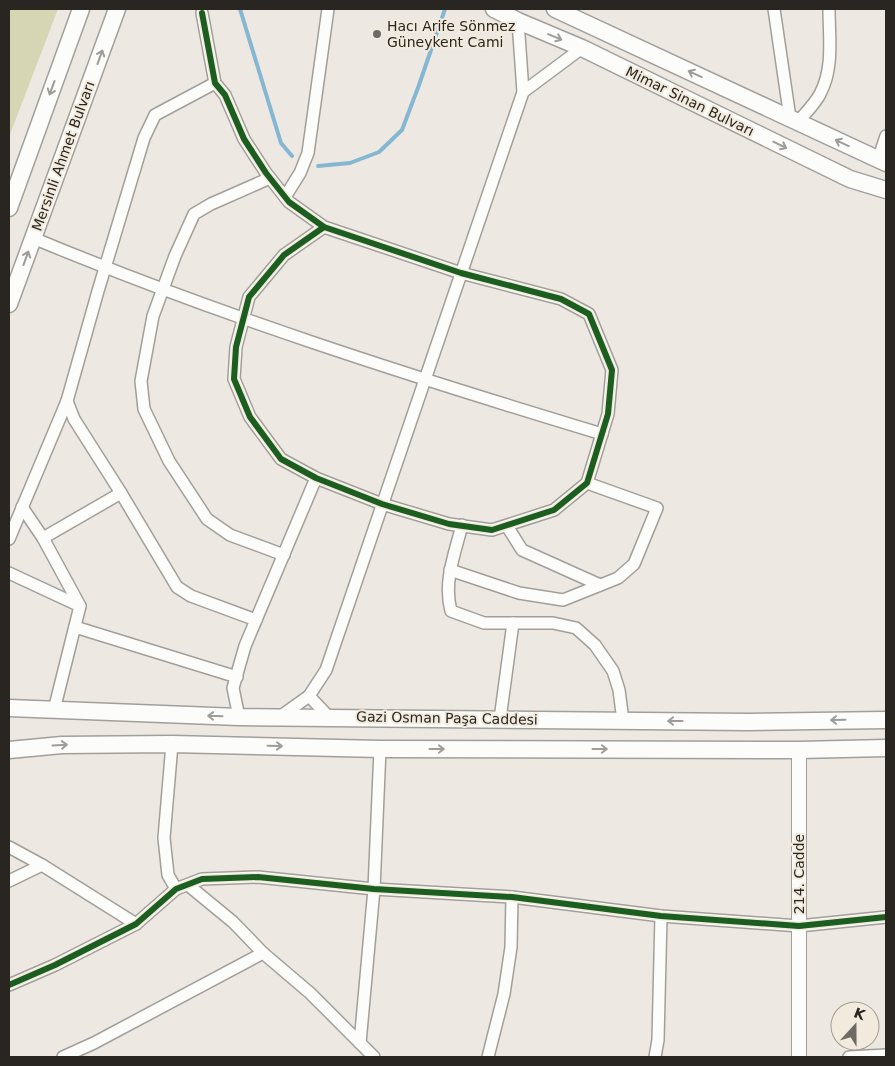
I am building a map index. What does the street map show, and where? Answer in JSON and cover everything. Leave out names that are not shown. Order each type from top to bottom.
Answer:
[{"type":"main road","points":[[9,208],[81,9]]},
{"type":"main road","name":"Mersinli Ahmet Bulvarı","points":[[9,304],[117,9]]},
{"type":"main road","name":"Mimar Sinan Bulvarı","points":[[494,9],[582,48],[850,178],[886,190]]},
{"type":"main road","name":"Mimar Sinan Bulvarı","points":[[554,9],[882,161]]},
{"type":"main road","name":"Gazi Osman Paşa Caddesi","points":[[9,708],[239,717],[748,722],[886,720]]},
{"type":"main road","points":[[10,750],[62,745],[172,744],[380,749],[799,750],[886,748]]},
{"type":"street","points":[[285,197],[300,173],[308,153],[328,9]]},
{"type":"street","points":[[774,9],[794,120]]},
{"type":"street","points":[[794,120],[820,96],[828,78],[830,52],[829,9]]},
{"type":"street","points":[[202,13],[214,83],[225,95],[244,139],[270,178],[289,202],[324,227],[461,273],[561,299],[589,314],[612,370],[608,414],[587,483],[554,510],[492,530],[449,524],[382,504],[316,478],[281,459],[250,417],[234,379],[236,347],[249,297],[284,255],[324,227]]},
{"type":"street","points":[[282,716],[309,696],[326,670],[523,92],[518,21]]},
{"type":"street","points":[[523,92],[582,48]]},
{"type":"street","points":[[9,539],[67,402],[144,138],[155,115],[214,83]]},
{"type":"street","points":[[882,161],[886,136]]},
{"type":"street","points":[[270,178],[211,204],[194,214],[175,256],[153,316],[141,381],[144,409],[169,461],[207,519],[230,535],[284,555]]},
{"type":"street","points":[[33,238],[163,290],[244,318],[424,380],[602,434]]},
{"type":"street","points":[[67,402],[74,419],[177,587],[191,596],[256,620]]},
{"type":"street","points":[[239,717],[233,688],[246,646],[316,478]]},
{"type":"street","points":[[450,570],[519,593],[562,600],[618,578],[634,564],[657,508],[587,483]]},
{"type":"street","points":[[43,538],[121,493]]},
{"type":"street","points":[[22,507],[43,538],[80,606],[54,710]]},
{"type":"street","points":[[462,526],[450,570],[447,597],[451,611],[484,623],[553,623],[576,628],[595,646],[614,671],[619,690],[622,721]]},
{"type":"street","points":[[506,526],[522,550],[600,585]]},
{"type":"street","points":[[9,573],[80,606]]},
{"type":"street","points":[[500,719],[513,623]]},
{"type":"street","points":[[75,627],[237,677]]},
{"type":"street","points":[[309,696],[329,717]]},
{"type":"street","points":[[172,744],[164,838],[168,875],[176,889]]},
{"type":"street","points":[[360,1043],[374,890],[380,749]]},
{"type":"street","name":"214. Cadde","points":[[799,750],[799,1057]]},
{"type":"street","points":[[9,847],[42,865],[136,924]]},
{"type":"street","points":[[9,881],[42,865]]},
{"type":"street","points":[[9,984],[55,965],[136,924],[176,889],[202,879],[258,878],[374,890],[512,897],[660,916],[798,926],[886,917]]},
{"type":"street","points":[[188,884],[233,922],[263,953],[310,993],[374,1057]]},
{"type":"street","points":[[488,1057],[505,984],[511,947],[512,897]]},
{"type":"street","points":[[655,1057],[658,1040],[660,916]]},
{"type":"street","points":[[63,1057],[94,1043],[263,953]]},
{"type":"street","points":[[849,1057],[886,1055]]},
{"type":"green space","points":[[9,9],[58,9],[9,137]]},
{"type":"waterway","points":[[240,9],[281,143],[292,156]]},
{"type":"waterway","points":[[318,166],[350,163],[379,152],[402,130],[445,9]]},
{"type":"cycle path","points":[[202,13],[215,83],[225,95],[244,139],[266,173],[289,202],[324,227],[461,273],[561,299],[589,314],[612,370],[608,414],[587,483],[554,510],[492,530],[449,524],[382,504],[316,478],[281,459],[250,417],[234,379],[236,347],[249,297],[284,255],[324,227]]},
{"type":"cycle path","points":[[9,985],[55,965],[136,924],[176,889],[202,879],[258,877],[374,889],[512,897],[661,916],[799,926],[886,917]]},
{"type":"place","name":"Hacı Arife Sönmez Güneykent Cami","points":[[377,34]]}]
